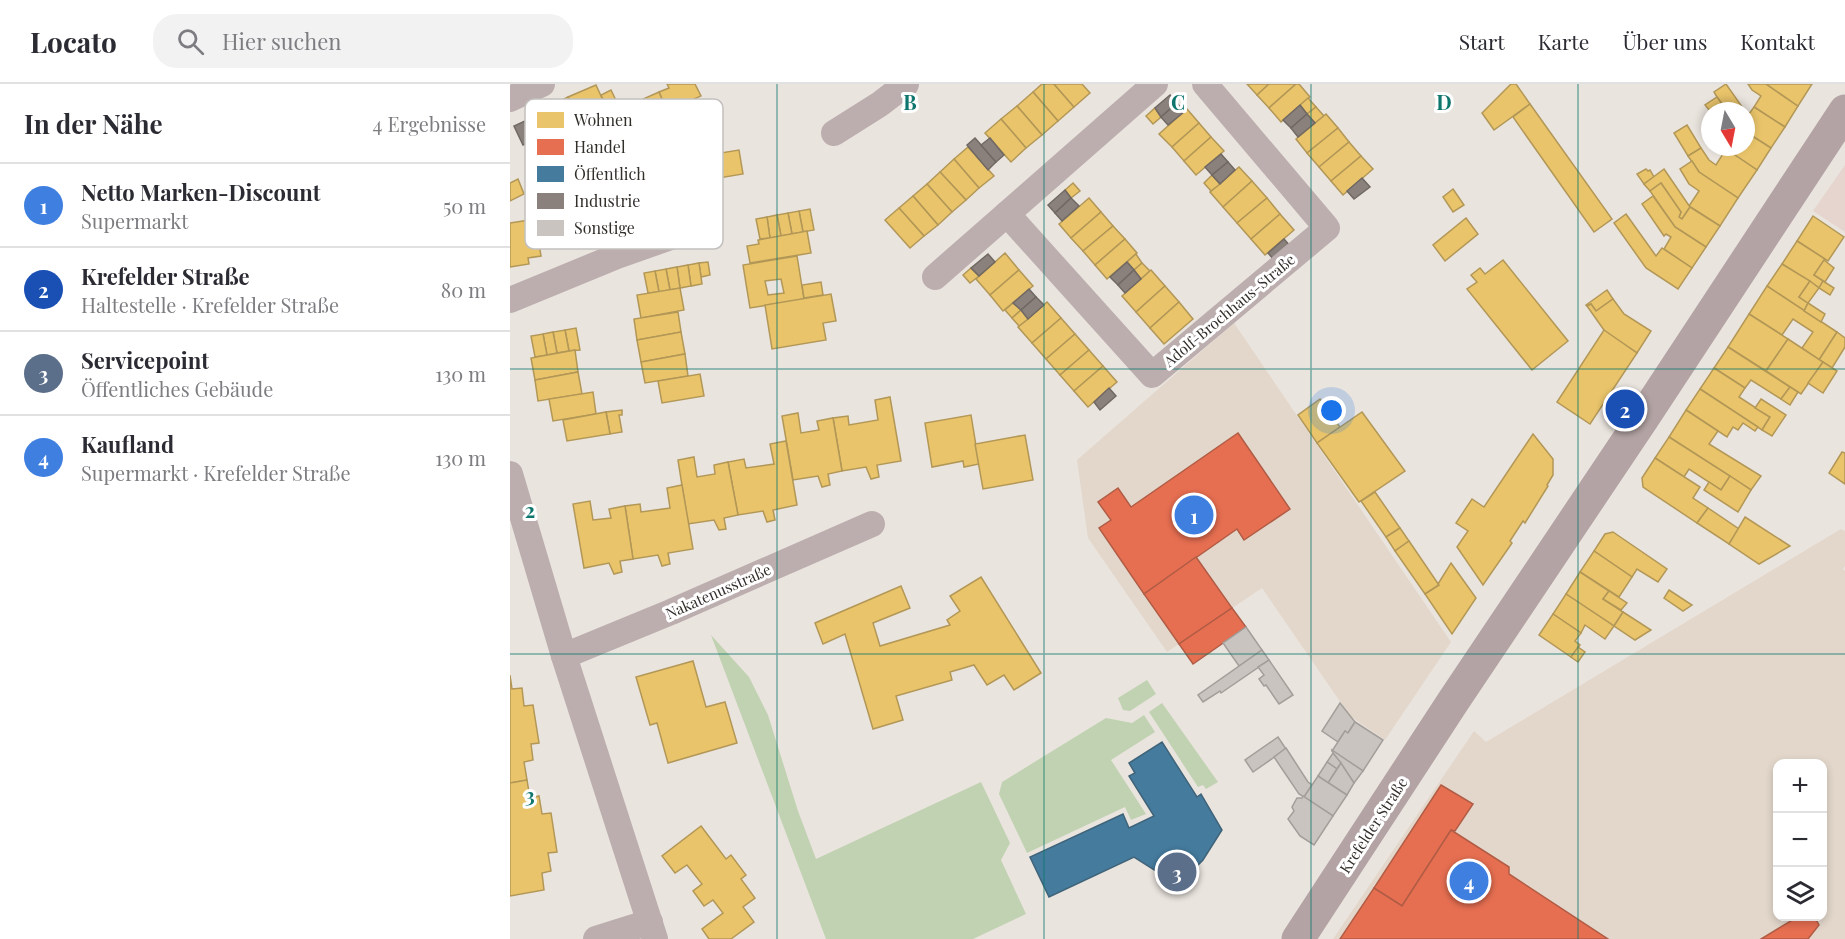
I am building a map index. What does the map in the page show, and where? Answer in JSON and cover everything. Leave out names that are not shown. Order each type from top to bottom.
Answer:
[{"type":"main road","name":"Krefelder Straße","points":[[1298,939],[1845,111]]},
{"type":"street","points":[[510,99],[542,84]]},
{"type":"street","points":[[834,133],[880,104],[906,84]]},
{"type":"street","points":[[935,276],[1155,84]]},
{"type":"street","name":"Adolf-Brochhaus-Straße","points":[[1007,214],[1152,375],[1327,228],[1205,84]]},
{"type":"street","points":[[510,300],[637,249]]},
{"type":"street","points":[[510,474],[564,656],[652,930],[596,939]]},
{"type":"street","name":"Nakatenusstraße","points":[[564,656],[872,524]]},
{"type":"shaded area","points":[[1845,165],[1845,232],[1813,211]]},
{"type":"shaded area","points":[[1234,323],[1451,642],[1385,740],[1350,716],[1262,588],[1167,652],[1088,538],[1077,460]]},
{"type":"shaded area","points":[[1841,529],[1845,531],[1845,566],[1843,569],[1845,571],[1845,939],[1333,939],[1474,731],[1486,742]]},
{"type":"green space","points":[[711,635],[749,677],[768,715],[798,811],[816,859],[981,782],[1010,843],[1001,860],[1026,914],[973,939],[826,939]]},
{"type":"green space","points":[[1147,680],[1156,694],[1130,711],[1123,710],[1118,698]]},
{"type":"green space","points":[[1162,703],[1218,782],[1206,789],[1203,785],[1198,787],[1149,712]]},
{"type":"green space","points":[[1144,715],[1155,732],[1111,760],[1146,814],[1131,820],[1125,807],[1027,853],[999,794],[1002,782],[1106,718],[1132,723]]},
{"type":"building: Wohnen","points":[[667,84],[695,84],[701,96],[694,99],[662,99],[659,92],[669,88]]},
{"type":"building: Wohnen","points":[[1042,84],[1054,84],[1074,107],[1058,121],[1033,92]]},
{"type":"building: Wohnen","points":[[1054,84],[1082,84],[1090,93],[1074,107]]},
{"type":"building: Wohnen","points":[[1247,84],[1269,84],[1257,95]]},
{"type":"building: Wohnen","points":[[1269,84],[1296,84],[1269,108],[1257,95]]},
{"type":"building: Wohnen","points":[[1296,84],[1299,84],[1310,97],[1281,122],[1269,108]]},
{"type":"building: Wohnen","points":[[1511,84],[1516,84],[1530,104],[1494,130],[1482,113]]},
{"type":"building: Wohnen","points":[[1726,84],[1739,102],[1721,102],[1714,92]]},
{"type":"building: Wohnen","points":[[1748,84],[1766,84],[1798,106],[1785,127],[1755,108],[1761,96]]},
{"type":"building: Wohnen","points":[[1766,84],[1812,84],[1798,106]]},
{"type":"building: Wohnen","points":[[596,85],[602,99],[569,99],[568,97]]},
{"type":"building: Wohnen","points":[[611,90],[615,99],[603,99],[601,95]]},
{"type":"building: Wohnen","points":[[659,92],[662,99],[643,99]]},
{"type":"building: Wohnen","points":[[1033,92],[1058,121],[1042,135],[1017,106]]},
{"type":"building: Wohnen","points":[[1717,97],[1721,102],[1710,102]]},
{"type":"building: Wohnen","points":[[1308,98],[1316,107],[1307,114],[1300,105]]},
{"type":"building: Wohnen","points":[[1530,104],[1612,219],[1594,232],[1513,117]]},
{"type":"building: Wohnen","points":[[1017,106],[1042,135],[1026,148],[1001,119]]},
{"type":"building: Wohnen","points":[[1316,107],[1324,116],[1315,123],[1307,114]]},
{"type":"building: Wohnen","points":[[1155,108],[1161,117],[1153,124],[1146,116]]},
{"type":"building: Wohnen","points":[[1755,108],[1785,127],[1771,148],[1755,138]]},
{"type":"building: Wohnen","points":[[1187,109],[1199,123],[1172,147],[1159,134]]},
{"type":"building: Wohnen","points":[[1326,114],[1338,128],[1307,153],[1296,139]]},
{"type":"building: Wohnen","points":[[1001,119],[1026,148],[1011,162],[985,133]]},
{"type":"building: Wohnen","points":[[1199,123],[1211,137],[1184,161],[1172,147]]},
{"type":"building: Wohnen","points":[[1687,125],[1701,148],[1688,156],[1674,133]]},
{"type":"building: Wohnen","points":[[1338,128],[1349,142],[1319,167],[1307,153]]},
{"type":"building: Wohnen","points":[[1211,137],[1224,151],[1196,175],[1184,161]]},
{"type":"building: Wohnen","points":[[1755,138],[1771,148],[1757,170],[1736,156],[1755,156]]},
{"type":"building: Wohnen","points":[[1349,142],[1361,156],[1331,181],[1319,167]]},
{"type":"building: Wohnen","points":[[968,147],[994,176],[979,188],[954,159]]},
{"type":"building: Wohnen","points":[[1701,148],[1701,156],[1706,156],[1716,165],[1722,156],[1736,156],[1757,170],[1738,198],[1699,172],[1688,156]]},
{"type":"building: Wohnen","points":[[739,150],[743,174],[723,177],[723,153]]},
{"type":"building: Wohnen","points":[[1361,156],[1373,169],[1343,195],[1331,181]]},
{"type":"building: Wohnen","points":[[954,159],[979,188],[966,200],[940,172]]},
{"type":"building: Wohnen","points":[[1692,161],[1699,172],[1738,198],[1720,226],[1689,206],[1699,191],[1689,184],[1680,169]]},
{"type":"building: Wohnen","points":[[1239,167],[1252,181],[1223,207],[1210,192]]},
{"type":"building: Wohnen","points":[[1646,169],[1650,170],[1654,177],[1644,184],[1637,174]]},
{"type":"building: Wohnen","points":[[1664,169],[1690,207],[1682,219],[1679,217],[1681,212],[1661,183],[1650,191],[1644,184]]},
{"type":"building: Wohnen","points":[[940,172],[966,200],[952,212],[927,184]]},
{"type":"building: Wohnen","points":[[1212,175],[1220,184],[1211,191],[1204,183]]},
{"type":"building: Wohnen","points":[[518,179],[524,194],[510,201],[510,183]]},
{"type":"building: Wohnen","points":[[1252,181],[1267,198],[1237,223],[1223,207]]},
{"type":"building: Wohnen","points":[[1073,183],[1080,191],[1071,198],[1065,190]]},
{"type":"building: Wohnen","points":[[1661,183],[1681,212],[1679,217],[1682,219],[1690,207],[1720,226],[1706,247],[1675,227],[1650,191]]},
{"type":"building: Wohnen","points":[[927,184],[952,212],[938,225],[913,196]]},
{"type":"building: Wohnen","points":[[1453,189],[1464,205],[1453,212],[1443,197]]},
{"type":"building: Wohnen","points":[[913,196],[938,225],[924,236],[899,208]]},
{"type":"building: Wohnen","points":[[1653,196],[1675,227],[1706,247],[1692,268],[1664,249],[1671,237],[1666,234],[1664,236],[1642,204]]},
{"type":"building: Wohnen","points":[[1089,198],[1101,212],[1071,238],[1059,224]]},
{"type":"building: Wohnen","points":[[1267,198],[1280,214],[1251,239],[1237,223]]},
{"type":"building: Wohnen","points":[[899,208],[924,236],[910,248],[885,220]]},
{"type":"building: Wohnen","points":[[810,209],[814,230],[803,232],[799,211]]},
{"type":"building: Wohnen","points":[[799,211],[803,232],[792,234],[788,213]]},
{"type":"building: Wohnen","points":[[1101,212],[1113,226],[1083,251],[1071,238]]},
{"type":"building: Wohnen","points":[[788,213],[792,234],[781,236],[777,215]]},
{"type":"building: Wohnen","points":[[1280,214],[1294,230],[1265,255],[1251,239]]},
{"type":"building: Wohnen","points":[[1626,214],[1656,256],[1662,248],[1692,268],[1678,289],[1646,268],[1614,223]]},
{"type":"building: Wohnen","points":[[777,215],[781,236],[770,238],[767,217]]},
{"type":"building: Wohnen","points":[[1813,216],[1844,237],[1828,261],[1797,241]]},
{"type":"building: Wohnen","points":[[767,217],[770,238],[760,239],[756,219]]},
{"type":"building: Wohnen","points":[[1466,218],[1478,234],[1445,261],[1433,245]]},
{"type":"building: Wohnen","points":[[525,221],[525,249],[540,249],[541,256],[528,258],[529,264],[510,267],[510,223]]},
{"type":"building: Wohnen","points":[[1113,226],[1125,239],[1095,265],[1083,251]]},
{"type":"building: Wohnen","points":[[807,231],[811,253],[750,263],[747,246],[759,244],[758,240]]},
{"type":"building: Wohnen","points":[[1125,239],[1137,253],[1107,279],[1095,265]]},
{"type":"building: Wohnen","points":[[1797,241],[1825,259],[1814,275],[1823,281],[1819,288],[1782,264]]},
{"type":"building: Wohnen","points":[[1005,253],[1019,270],[990,295],[976,279]]},
{"type":"building: Wohnen","points":[[1136,254],[1142,263],[1134,270],[1127,262]]},
{"type":"building: Wohnen","points":[[797,256],[804,299],[750,308],[743,265]],"holes":[[[781,279],[784,293],[768,295],[765,281]]]},
{"type":"building: Wohnen","points":[[1503,260],[1568,341],[1532,370],[1467,289],[1477,282],[1471,275],[1480,268],[1485,274]]},
{"type":"building: Wohnen","points":[[1824,260],[1834,268],[1825,282],[1814,275]]},
{"type":"building: Wohnen","points":[[708,262],[710,275],[701,277],[699,263]]},
{"type":"building: Wohnen","points":[[699,263],[702,284],[691,286],[688,265]]},
{"type":"building: Wohnen","points":[[1142,263],[1150,271],[1141,279],[1134,270]]},
{"type":"building: Wohnen","points":[[1782,264],[1810,281],[1799,297],[1808,303],[1804,311],[1767,286]]},
{"type":"building: Wohnen","points":[[688,265],[691,286],[680,288],[677,267]]},
{"type":"building: Wohnen","points":[[677,267],[680,288],[670,290],[666,269]]},
{"type":"building: Wohnen","points":[[971,268],[979,276],[970,283],[963,275]]},
{"type":"building: Wohnen","points":[[666,269],[670,290],[659,292],[655,271]]},
{"type":"building: Wohnen","points":[[1019,270],[1033,286],[1003,311],[990,295]]},
{"type":"building: Wohnen","points":[[1151,270],[1165,286],[1136,312],[1122,296]]},
{"type":"building: Wohnen","points":[[655,271],[659,292],[648,293],[644,273]]},
{"type":"building: Wohnen","points":[[1810,281],[1819,288],[1808,303],[1799,297]]},
{"type":"building: Wohnen","points":[[1823,281],[1834,288],[1830,295],[1819,288]]},
{"type":"building: Wohnen","points":[[821,282],[823,295],[804,298],[802,285]]},
{"type":"building: Wohnen","points":[[1165,286],[1179,302],[1150,328],[1136,312]]},
{"type":"building: Wohnen","points":[[1767,286],[1837,332],[1819,360],[1802,348],[1813,332],[1793,319],[1782,335],[1749,314]]},
{"type":"building: Wohnen","points":[[680,288],[684,310],[641,318],[637,295]]},
{"type":"building: Wohnen","points":[[1607,290],[1613,299],[1596,311],[1591,304],[1586,305]]},
{"type":"building: Wohnen","points":[[831,294],[836,321],[823,323],[826,340],[772,349],[765,305]]},
{"type":"building: Wohnen","points":[[1613,299],[1624,314],[1651,331],[1637,353],[1606,333],[1587,306],[1591,304],[1596,311]]},
{"type":"building: Wohnen","points":[[1047,302],[1061,318],[1032,343],[1018,327]]},
{"type":"building: Wohnen","points":[[1179,302],[1193,319],[1164,344],[1150,328]]},
{"type":"building: Wohnen","points":[[1013,303],[1021,310],[1012,318],[1005,310]]},
{"type":"building: Wohnen","points":[[1808,303],[1825,314],[1821,322],[1804,311]]},
{"type":"building: Wohnen","points":[[1021,310],[1028,319],[1019,326],[1012,318]]},
{"type":"building: Wohnen","points":[[678,312],[681,332],[637,340],[634,319]]},
{"type":"building: Wohnen","points":[[1749,314],[1788,339],[1766,371],[1728,347]]},
{"type":"building: Wohnen","points":[[1061,318],[1075,334],[1046,359],[1032,343]]},
{"type":"building: Wohnen","points":[[576,328],[580,350],[569,351],[565,330]]},
{"type":"building: Wohnen","points":[[565,330],[569,351],[557,353],[553,332]]},
{"type":"building: Wohnen","points":[[1604,330],[1637,353],[1590,424],[1557,402]]},
{"type":"building: Wohnen","points":[[553,332],[557,353],[547,355],[543,334]]},
{"type":"building: Wohnen","points":[[681,332],[685,354],[641,362],[637,340]]},
{"type":"building: Wohnen","points":[[1837,332],[1845,338],[1845,347],[1832,368],[1819,360]]},
{"type":"building: Wohnen","points":[[543,334],[547,355],[535,357],[531,336]]},
{"type":"building: Wohnen","points":[[1075,334],[1089,350],[1060,375],[1046,359]]},
{"type":"building: Wohnen","points":[[1788,339],[1823,362],[1801,394],[1766,371]]},
{"type":"building: Wohnen","points":[[1728,347],[1790,387],[1781,399],[1751,380],[1745,388],[1714,368]]},
{"type":"building: Wohnen","points":[[575,350],[578,372],[535,380],[531,358]]},
{"type":"building: Wohnen","points":[[1089,350],[1103,366],[1074,391],[1060,375]]},
{"type":"building: Wohnen","points":[[685,354],[688,376],[645,383],[641,362]]},
{"type":"building: Wohnen","points":[[1823,362],[1837,371],[1823,393],[1808,383]]},
{"type":"building: Wohnen","points":[[1103,366],[1117,382],[1088,407],[1074,391]]},
{"type":"building: Wohnen","points":[[1714,368],[1745,388],[1739,397],[1770,417],[1762,430],[1700,389]]},
{"type":"building: Wohnen","points":[[578,372],[582,394],[538,401],[535,380]]},
{"type":"building: Wohnen","points":[[700,374],[704,396],[662,403],[658,381]]},
{"type":"building: Wohnen","points":[[1790,387],[1798,392],[1790,405],[1781,399]]},
{"type":"building: Wohnen","points":[[1700,389],[1758,427],[1755,431],[1743,423],[1738,430],[1733,427],[1727,437],[1686,410]]},
{"type":"building: Wohnen","points":[[593,392],[596,414],[553,421],[549,399]]},
{"type":"building: Wohnen","points":[[890,397],[901,461],[877,465],[879,477],[871,479],[866,467],[842,471],[833,418],[848,416],[849,425],[878,420],[875,400]]},
{"type":"building: Wohnen","points":[[1320,399],[1340,427],[1317,443],[1298,415]]},
{"type":"building: Wohnen","points":[[1761,399],[1786,415],[1772,436],[1762,430],[1770,417],[1755,408]]},
{"type":"building: Wohnen","points":[[622,410],[622,415],[619,415],[622,432],[610,434],[606,412]]},
{"type":"building: Wohnen","points":[[1686,410],[1718,431],[1709,444],[1761,476],[1751,490],[1669,437]]},
{"type":"building: Wohnen","points":[[606,412],[610,434],[567,441],[563,420]]},
{"type":"building: Wohnen","points":[[1362,412],[1405,471],[1359,502],[1317,443]]},
{"type":"building: Wohnen","points":[[798,413],[801,433],[819,430],[817,421],[833,418],[842,471],[828,474],[830,485],[822,487],[818,476],[793,480],[782,416]]},
{"type":"building: Wohnen","points":[[971,415],[979,464],[964,467],[963,461],[932,467],[925,423]]},
{"type":"building: Wohnen","points":[[1533,434],[1553,459],[1553,475],[1525,523],[1523,521],[1510,541],[1512,543],[1483,585],[1457,547],[1468,531],[1456,523],[1472,499],[1484,507]]},
{"type":"building: Wohnen","points":[[1025,435],[1033,480],[983,489],[975,444]]},
{"type":"building: Wohnen","points":[[1669,437],[1730,476],[1721,490],[1689,469],[1684,477],[1655,458]]},
{"type":"building: Wohnen","points":[[786,441],[797,505],[773,510],[775,520],[767,522],[763,511],[738,515],[728,462],[744,459],[746,468],[774,464],[770,444]]},
{"type":"building: Wohnen","points":[[1842,452],[1845,453],[1845,484],[1829,473]]},
{"type":"building: Wohnen","points":[[694,457],[697,477],[715,474],[714,465],[728,462],[738,515],[724,518],[726,529],[719,530],[714,520],[688,524],[678,460]]},
{"type":"building: Wohnen","points":[[1655,458],[1700,487],[1693,498],[1708,508],[1697,523],[1643,487],[1642,478]]},
{"type":"building: Wohnen","points":[[1730,476],[1751,490],[1738,512],[1704,490],[1709,482],[1721,490]]},
{"type":"building: Wohnen","points":[[682,485],[693,549],[668,553],[670,564],[662,566],[658,555],[633,559],[625,506],[640,504],[641,512],[670,508],[667,488]]},
{"type":"building: Wohnen","points":[[1375,492],[1400,528],[1386,537],[1361,501]]},
{"type":"building: Wohnen","points":[[590,501],[593,520],[611,518],[609,509],[625,506],[633,559],[620,561],[622,572],[614,574],[609,563],[584,568],[573,504]]},
{"type":"building: Wohnen","points":[[1708,508],[1739,529],[1729,544],[1697,523]]},
{"type":"building: Wohnen","points":[[1745,517],[1790,546],[1759,564],[1729,544]]},
{"type":"building: Wohnen","points":[[1400,528],[1409,541],[1395,551],[1386,537]]},
{"type":"building: Wohnen","points":[[1613,532],[1667,569],[1658,582],[1637,569],[1632,577],[1594,551],[1605,534]]},
{"type":"building: Wohnen","points":[[1409,541],[1439,585],[1425,594],[1395,551]]},
{"type":"building: Wohnen","points":[[1594,551],[1632,577],[1619,597],[1580,572]]},
{"type":"building: Wohnen","points":[[1451,563],[1476,598],[1452,634],[1425,594],[1439,585]]},
{"type":"building: Wohnen","points":[[1580,572],[1609,591],[1603,599],[1623,612],[1614,626],[1566,594]]},
{"type":"building: Wohnen","points":[[981,577],[1041,673],[1014,690],[1004,675],[987,685],[974,665],[950,672],[952,680],[896,696],[903,720],[873,729],[845,634],[823,644],[815,623],[901,586],[910,608],[873,623],[880,646],[950,625],[947,620],[960,611],[950,596]]},
{"type":"building: Wohnen","points":[[1669,590],[1692,605],[1683,611],[1664,598]]},
{"type":"building: Wohnen","points":[[1609,591],[1627,603],[1621,610],[1603,599]]},
{"type":"building: Wohnen","points":[[1566,594],[1614,626],[1605,639],[1585,625],[1581,633],[1553,614]]},
{"type":"building: Wohnen","points":[[1623,612],[1651,630],[1635,640],[1614,626]]},
{"type":"building: Wohnen","points":[[1553,614],[1581,633],[1575,641],[1580,645],[1571,657],[1539,635]]},
{"type":"building: Wohnen","points":[[1578,647],[1585,652],[1578,662],[1571,657]]},
{"type":"building: Wohnen","points":[[693,661],[706,707],[725,702],[737,743],[668,763],[657,723],[650,725],[636,677]]},
{"type":"building: Wohnen","points":[[510,675],[512,689],[522,688],[524,706],[533,705],[539,743],[531,744],[533,760],[524,762],[527,780],[510,783]]},
{"type":"building: Wohnen","points":[[527,780],[530,798],[539,796],[542,814],[551,813],[557,852],[548,853],[551,871],[542,873],[544,890],[510,896],[510,783]]},
{"type":"building: Wohnen","points":[[701,826],[726,859],[731,855],[746,875],[741,879],[755,898],[743,907],[754,922],[731,939],[709,939],[702,929],[723,913],[713,900],[704,906],[693,891],[702,884],[687,865],[675,873],[662,856]]},
{"type":"building: Handel","points":[[1238,433],[1290,509],[1244,540],[1237,529],[1144,594],[1099,528],[1111,520],[1098,502],[1118,488],[1131,507]]},
{"type":"building: Handel","points":[[1196,557],[1232,608],[1179,644],[1144,594]]},
{"type":"building: Handel","points":[[1232,608],[1246,627],[1193,664],[1179,644]]},
{"type":"building: Handel","points":[[1441,785],[1473,804],[1455,831],[1451,830],[1402,906],[1374,888]]},
{"type":"building: Handel","points":[[1451,830],[1509,867],[1509,874],[1608,939],[1340,939],[1374,888],[1402,906]]},
{"type":"building: Handel","points":[[1791,921],[1817,921],[1819,925],[1808,939],[1761,939]]},
{"type":"building: Öffentlich","points":[[1162,742],[1197,797],[1201,794],[1222,830],[1203,860],[1198,865],[1193,863],[1178,885],[1134,857],[1049,897],[1030,857],[1123,814],[1129,828],[1154,816],[1129,776],[1135,773],[1129,763]]},
{"type":"building: Industrie","points":[[1170,95],[1177,103],[1161,117],[1155,108]]},
{"type":"building: Industrie","points":[[1177,103],[1184,112],[1168,125],[1161,117]]},
{"type":"building: Industrie","points":[[1300,105],[1307,114],[1291,128],[1283,120]]},
{"type":"building: Industrie","points":[[1307,114],[1315,123],[1298,137],[1291,128]]},
{"type":"building: Industrie","points":[[525,121],[525,144],[523,145],[514,126]]},
{"type":"building: Industrie","points":[[975,138],[996,162],[988,170],[967,145]]},
{"type":"building: Industrie","points":[[990,138],[1004,155],[996,162],[981,145]]},
{"type":"building: Industrie","points":[[1221,154],[1228,162],[1212,175],[1205,167]]},
{"type":"building: Industrie","points":[[1228,162],[1235,170],[1220,184],[1212,175]]},
{"type":"building: Industrie","points":[[1362,178],[1370,187],[1354,199],[1347,191]]},
{"type":"building: Industrie","points":[[1065,190],[1071,198],[1055,213],[1048,205]]},
{"type":"building: Industrie","points":[[1071,198],[1079,206],[1062,221],[1055,213]]},
{"type":"building: Industrie","points":[[1284,239],[1291,247],[1275,261],[1268,253]]},
{"type":"building: Industrie","points":[[988,254],[995,262],[979,276],[971,268]]},
{"type":"building: Industrie","points":[[1127,262],[1134,270],[1118,285],[1110,277]]},
{"type":"building: Industrie","points":[[1134,270],[1141,279],[1125,293],[1118,285]]},
{"type":"building: Industrie","points":[[1029,289],[1036,297],[1021,310],[1013,303]]},
{"type":"building: Industrie","points":[[1036,297],[1044,305],[1028,319],[1021,310]]},
{"type":"building: Industrie","points":[[1109,388],[1116,396],[1100,410],[1094,402]]},
{"type":"building: Sonstige","points":[[1246,627],[1262,650],[1239,666],[1223,643]]},
{"type":"building: Sonstige","points":[[1262,650],[1269,660],[1221,693],[1220,691],[1203,702],[1198,695]]},
{"type":"building: Sonstige","points":[[1269,660],[1293,695],[1279,704],[1259,679],[1264,675],[1258,667]]},
{"type":"building: Sonstige","points":[[1340,703],[1355,722],[1338,742],[1322,731]]},
{"type":"building: Sonstige","points":[[1355,722],[1383,740],[1363,771],[1332,751],[1345,731],[1348,733]]},
{"type":"building: Sonstige","points":[[1278,737],[1286,749],[1253,772],[1245,760]]},
{"type":"building: Sonstige","points":[[1286,748],[1312,785],[1304,797],[1299,794],[1274,757]]},
{"type":"building: Sonstige","points":[[1332,750],[1363,771],[1354,783],[1333,753]]},
{"type":"building: Sonstige","points":[[1333,753],[1341,763],[1337,769],[1327,762]]},
{"type":"building: Sonstige","points":[[1327,762],[1337,769],[1328,783],[1318,776]]},
{"type":"building: Sonstige","points":[[1341,763],[1354,783],[1347,795],[1328,783]]},
{"type":"building: Sonstige","points":[[1318,776],[1347,795],[1333,816],[1304,797]]},
{"type":"building: Sonstige","points":[[1303,796],[1333,816],[1314,845],[1300,836],[1288,819],[1294,811],[1292,807],[1297,798]]},
{"type":"place","name":"Krefelder Straße","points":[[1625,409]]},
{"type":"place","name":"Netto Marken-Discount","points":[[1194,515]]},
{"type":"place","name":"Servicepoint","points":[[1177,872]]},
{"type":"place","name":"Kaufland","points":[[1469,881]]}]
